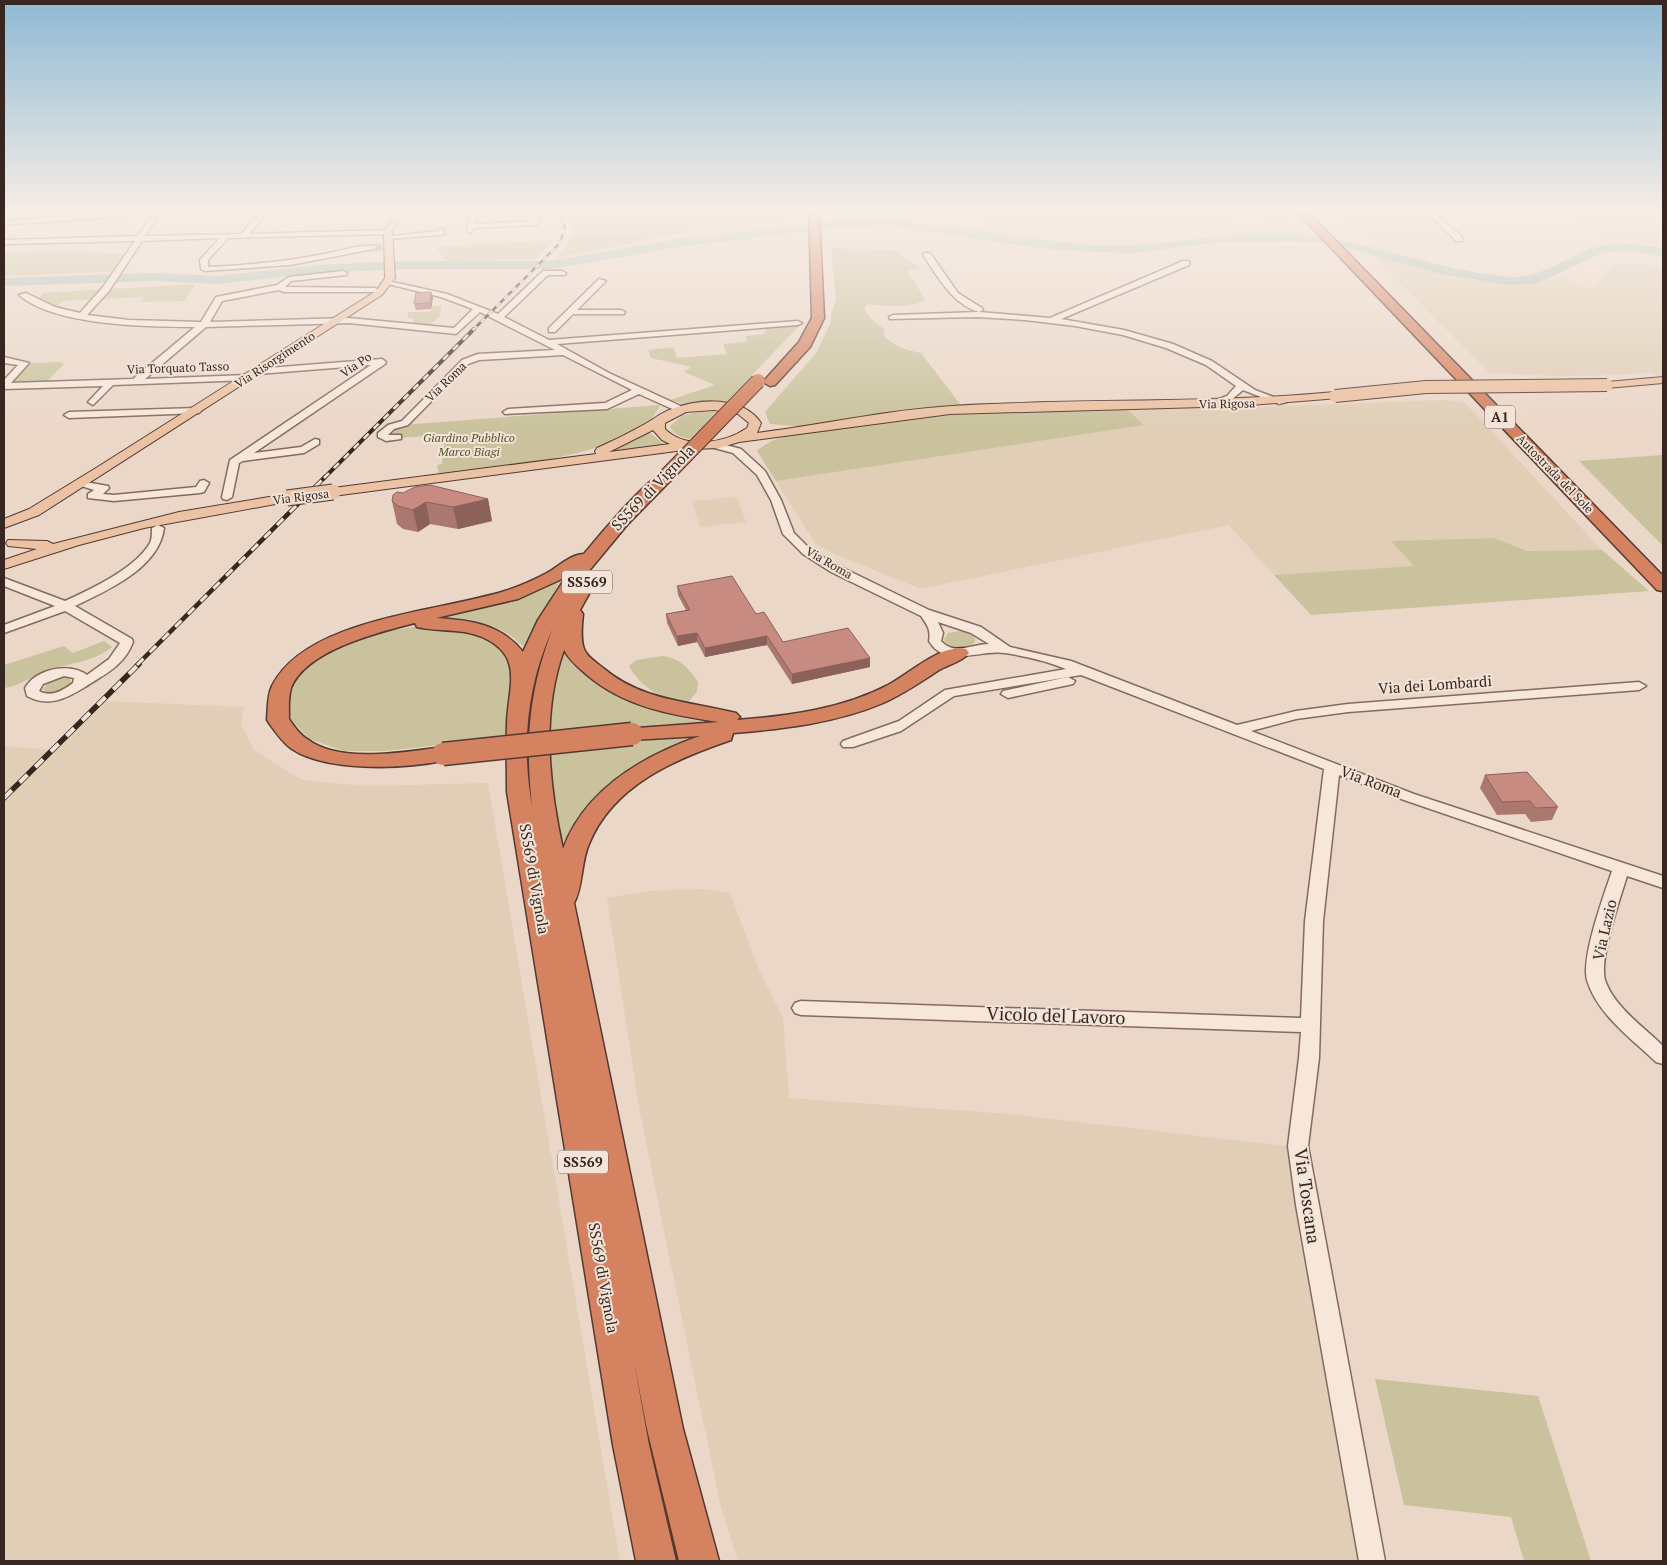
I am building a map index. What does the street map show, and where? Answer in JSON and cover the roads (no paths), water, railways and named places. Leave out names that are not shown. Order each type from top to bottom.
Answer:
[{"type":"highway","name":"SS569 di Vignola","points":[[656,1561],[630,1435],[518,792],[518,723],[523,679],[556,603],[593,552],[672,477],[764,382],[805,344],[818,318],[817,284]]},
{"type":"highway","name":"Autostrada del Sole","points":[[1369,284],[1663,586]]},
{"type":"highway","name":"Autostrada del Sole","points":[[1380,284],[1663,570]]},
{"type":"highway","name":"SS569 di Vignola","points":[[672,477],[606,555],[577,595],[550,658],[538,711],[539,774],[544,820],[666,1429],[699,1561]]},
{"type":"highway","points":[[593,552],[563,572],[536,586],[501,598],[383,626],[322,647],[299,666],[282,686],[278,720],[300,745],[341,759],[382,760],[817,716],[862,704],[903,685],[938,660],[959,653]]},
{"type":"highway","points":[[577,595],[571,634],[577,655],[602,679],[640,699],[679,710],[767,722]]},
{"type":"highway","points":[[383,626],[416,623],[465,625],[501,638],[516,656],[523,679]]},
{"type":"highway","points":[[925,669],[938,639]]},
{"type":"highway","points":[[562,908],[577,844],[590,819],[605,800],[658,760],[733,731],[767,722]]},
{"type":"main road","name":"Via Risorgimento","points":[[4,524],[34,512],[80,484],[379,293],[386,284]]},
{"type":"main road","name":"Via Rigosa","points":[[740,439],[896,415],[950,410],[1282,402],[1426,387],[1607,385],[1663,380]]},
{"type":"main road","points":[[662,419],[682,410],[705,406],[731,408],[751,416],[755,426]]},
{"type":"main road","name":"Via Rigosa","points":[[544,465],[611,447],[662,419]]},
{"type":"main road","name":"Via Roma","points":[[662,419],[658,426],[661,434],[673,441],[692,445],[715,445],[740,439],[749,434],[755,426]]},
{"type":"main road","name":"Via Rigosa","points":[[755,426],[774,431],[792,431]]},
{"type":"main road","name":"Via Rigosa","points":[[4,566],[61,544],[182,514],[287,498],[692,445]]},
{"type":"main road","name":"Via Risorgimento","points":[[4,566],[13,556],[16,548],[10,541],[34,512]]},
{"type":"main road","name":"Via Rigosa","points":[[10,541],[61,544]]},
{"type":"street","points":[[82,316],[108,284]]},
{"type":"street","points":[[135,382],[205,323],[219,299],[280,287],[284,284]]},
{"type":"street","points":[[404,284],[480,312],[499,317],[682,410]]},
{"type":"street","points":[[499,317],[534,284]]},
{"type":"street","points":[[549,342],[552,330],[599,284]]},
{"type":"street","points":[[946,284],[956,299],[964,304],[995,314]]},
{"type":"street","points":[[1049,321],[1136,284]]},
{"type":"street","points":[[280,287],[284,290],[375,290]]},
{"type":"street","points":[[23,295],[38,304],[82,316],[136,322],[205,323],[337,320],[456,331],[480,312]]},
{"type":"street","points":[[921,314],[946,307]]},
{"type":"street","points":[[570,312],[621,312]]},
{"type":"street","points":[[893,317],[921,314],[995,314],[1113,331],[1172,347],[1220,368],[1252,392],[1282,402]]},
{"type":"street","points":[[549,342],[798,322]]},
{"type":"street","points":[[535,334],[552,330]]},
{"type":"street","name":"Via Roma","points":[[397,437],[386,438],[382,435],[387,429],[405,423],[465,362],[478,357],[566,352]]},
{"type":"street","points":[[4,360],[25,363],[4,386]]},
{"type":"street","name":"Via Po","points":[[240,458],[382,362],[258,371]]},
{"type":"street","name":"Via Torquato Tasso","points":[[4,386],[247,378]]},
{"type":"street","name":"Via Torquato Tasso","points":[[93,402],[110,383]]},
{"type":"street","points":[[1214,404],[1231,397],[1238,392],[1241,385]]},
{"type":"street","points":[[508,412],[607,406],[640,390]]},
{"type":"street","points":[[69,414],[196,411]]},
{"type":"street","name":"Via Roma","points":[[740,439],[748,458]]},
{"type":"street","points":[[227,497],[234,462],[240,458],[304,450],[315,442]]},
{"type":"street","name":"Via Roma","points":[[715,445],[737,451],[748,458],[762,473],[770,486],[784,524],[796,543],[828,565],[925,613],[976,630],[982,643]]},
{"type":"street","points":[[80,484],[104,488],[92,496],[114,498],[200,490],[204,483]]},
{"type":"street","points":[[4,629],[66,606],[106,585],[136,564],[156,543],[158,528]]},
{"type":"street","points":[[4,566],[7,582],[66,606],[91,622],[123,637],[126,642],[125,647],[106,668],[70,692],[55,697],[41,698],[32,693],[33,686],[42,679],[98,665],[125,647]]},
{"type":"street","points":[[925,613],[938,639],[959,653]]},
{"type":"street","points":[[938,639],[948,628],[963,626]]},
{"type":"street","name":"Via Roma","points":[[959,653],[982,643],[1084,671],[1410,797],[1663,882]]},
{"type":"street","points":[[848,744],[877,735],[910,720],[936,700],[950,693],[1052,674],[1084,671]]},
{"type":"street","points":[[1008,694],[1068,681],[1084,671]]},
{"type":"street","points":[[71,672],[81,676],[80,684]]},
{"type":"street","name":"Via dei Lombardi","points":[[1236,730],[1296,715],[1348,708],[1638,686]]},
{"type":"street","name":"Via Toscana","points":[[1332,767],[1314,921],[1309,1058],[1298,1146],[1372,1561]]},
{"type":"street","name":"Via Lazio","points":[[1621,867],[1598,953],[1595,977],[1605,998],[1663,1057]]},
{"type":"street","name":"Vicolo del Lavoro","points":[[801,1008],[1310,1025]]},
{"type":"railway","points":[[474,329],[519,284]]},
{"type":"railway","points":[[324,478],[474,329]]},
{"type":"railway","points":[[137,665],[324,478]]},
{"type":"railway","points":[[4,798],[139,664]]},
{"type":"park label","name":"Giardino Pubblico Marco Biagi","points":[[469,445]]}]
